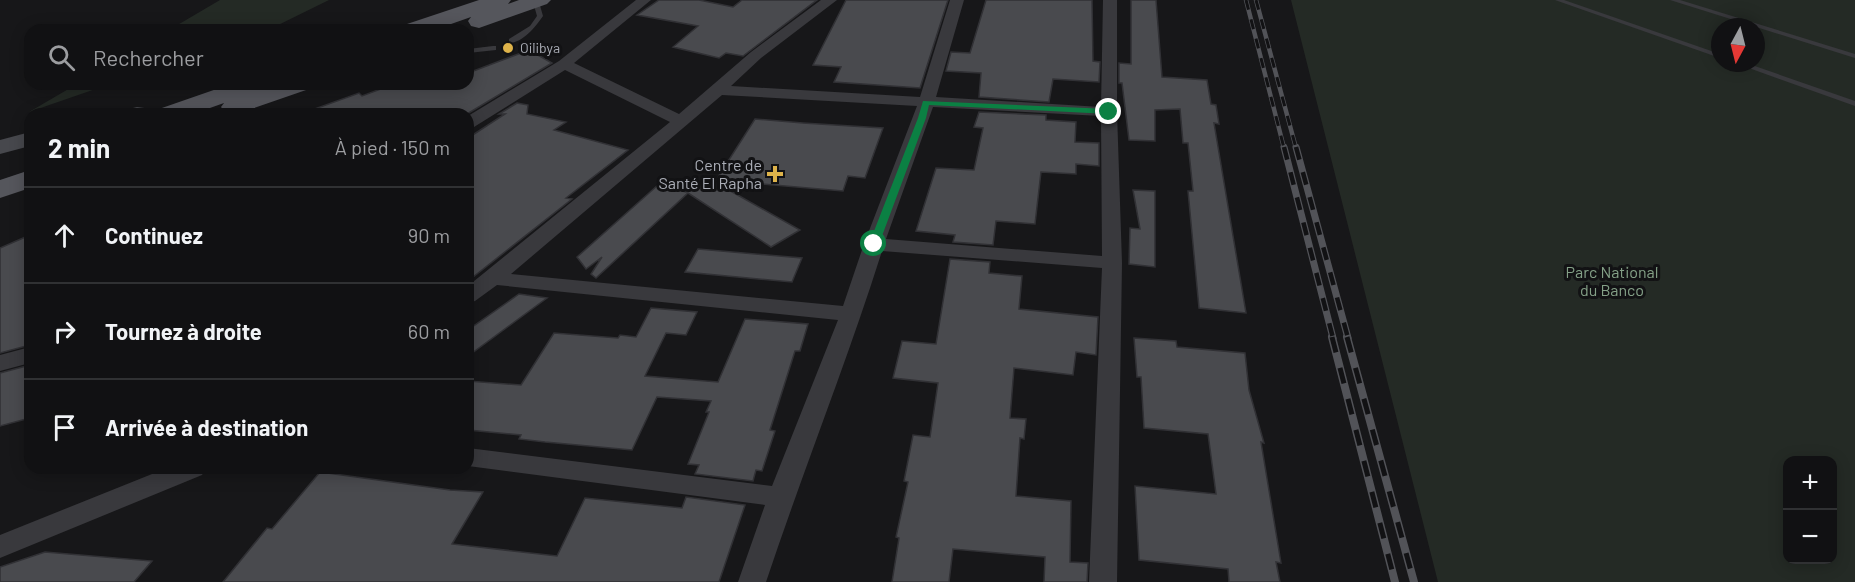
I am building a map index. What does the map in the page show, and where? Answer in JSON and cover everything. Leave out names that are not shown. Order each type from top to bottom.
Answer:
[{"type":"main road","points":[[430,24],[500,0]]},
{"type":"main road","points":[[471,24],[538,1]]},
{"type":"main road","points":[[185,108],[238,90]]},
{"type":"main road","points":[[232,108],[283,90]]},
{"type":"main road","points":[[0,147],[24,141]]},
{"type":"main road","points":[[0,171],[24,163]]},
{"type":"main road","points":[[0,189],[24,181]]},
{"type":"street","points":[[474,119],[564,64],[644,0]]},
{"type":"street","points":[[474,292],[718,90],[756,55],[830,0]]},
{"type":"street","points":[[752,582],[781,497],[922,118],[957,0]]},
{"type":"street","points":[[1103,582],[1112,262],[1109,112],[1110,0]]},
{"type":"street","points":[[564,64],[681,121]]},
{"type":"street","points":[[718,90],[1109,112]]},
{"type":"street","points":[[874,244],[1112,262]]},
{"type":"street","points":[[493,278],[851,314]]},
{"type":"street","points":[[0,363],[24,357]]},
{"type":"street","points":[[474,458],[781,497]]},
{"type":"street","points":[[0,548],[179,474]]},
{"type":"lane","points":[[1558,0],[1711,53]]},
{"type":"lane","points":[[1673,0],[1855,56]]},
{"type":"lane","points":[[512,41],[532,27],[540,16],[538,1]]},
{"type":"lane","points":[[474,50],[493,48]]},
{"type":"lane","points":[[1764,72],[1855,104]]},
{"type":"green space","points":[[220,0],[329,0],[280,24],[179,24]]},
{"type":"green space","name":"Parc National du Banco","points":[[1291,0],[1855,0],[1855,582],[1438,582]]},
{"type":"green space","points":[[67,90],[93,90],[41,108],[36,108]]},
{"type":"building","points":[[659,0],[699,0],[733,7],[742,0],[817,0],[743,56],[726,53],[719,58],[673,47],[698,26],[637,15]]},
{"type":"building","points":[[846,0],[948,0],[920,88],[834,82],[841,67],[813,65]]},
{"type":"building","points":[[986,0],[1092,0],[1093,61],[1100,62],[1099,82],[1053,79],[1049,102],[979,97],[981,73],[946,71],[951,52],[970,53]]},
{"type":"building","points":[[1131,0],[1156,0],[1162,77],[1207,80],[1211,104],[1216,105],[1219,124],[1214,123],[1246,313],[1199,308],[1188,191],[1193,191],[1188,143],[1183,143],[1180,109],[1155,110],[1155,141],[1129,140],[1122,83],[1119,83],[1119,63],[1131,64]]},
{"type":"building","points":[[529,50],[552,63],[474,110],[317,108],[359,93],[362,96],[378,90],[474,90],[474,71]]},
{"type":"building","points":[[517,103],[528,105],[527,114],[566,122],[554,130],[628,150],[566,198],[572,199],[474,276],[474,134],[505,114],[499,114]]},
{"type":"building","points":[[979,112],[1046,115],[1046,120],[1076,122],[1075,142],[1099,143],[1099,166],[1076,164],[1076,174],[1041,172],[1035,224],[996,221],[993,245],[953,242],[955,235],[916,231],[936,168],[974,170],[983,128],[974,127]]},
{"type":"building","points":[[755,119],[883,128],[865,178],[848,176],[843,191],[716,180]]},
{"type":"building","points":[[711,180],[800,230],[771,247],[688,193],[596,278],[591,274],[602,257],[586,269],[577,257],[658,185],[686,192]]},
{"type":"building","points":[[1133,190],[1155,191],[1155,267],[1129,264],[1130,228],[1140,229]]},
{"type":"building","points":[[24,238],[24,347],[0,353],[0,248]]},
{"type":"building","points":[[698,249],[802,258],[792,282],[685,272]]},
{"type":"building","points":[[950,259],[990,262],[989,273],[1022,276],[1019,309],[1098,317],[1096,355],[1076,352],[1073,375],[1014,368],[1010,418],[1026,419],[1024,439],[1020,438],[1016,496],[1071,501],[1070,562],[1088,563],[1087,582],[1044,582],[1045,557],[953,549],[949,582],[892,582],[899,538],[896,537],[908,482],[904,481],[913,435],[930,437],[938,383],[893,378],[902,341],[936,344]]},
{"type":"building","points":[[519,294],[547,298],[474,352],[474,326]]},
{"type":"building","points":[[651,308],[697,312],[686,335],[666,333],[645,376],[718,382],[745,319],[808,324],[800,351],[795,351],[770,430],[775,431],[762,471],[756,470],[753,481],[695,474],[699,465],[688,464],[709,412],[706,412],[711,401],[657,397],[632,450],[519,439],[521,435],[474,431],[474,381],[521,385],[554,333],[618,338],[620,335],[636,337]]},
{"type":"building","points":[[1134,338],[1176,341],[1177,347],[1245,353],[1249,390],[1264,443],[1261,442],[1281,563],[1276,562],[1280,582],[1229,582],[1228,569],[1139,560],[1135,486],[1216,494],[1208,434],[1144,428],[1141,377],[1137,377]]},
{"type":"building","points":[[24,367],[24,420],[0,426],[0,373]]},
{"type":"building","points":[[318,474],[483,492],[452,544],[557,556],[585,498],[682,508],[686,497],[745,505],[719,582],[223,582],[267,528],[272,529]]},
{"type":"building","points":[[45,552],[152,561],[134,582],[0,582],[0,567]]},
{"type":"railway","points":[[1246,0],[1284,148]]},
{"type":"railway","points":[[1256,0],[1296,148]]},
{"type":"railway","points":[[1284,147],[1333,338]]},
{"type":"railway","points":[[1296,147],[1348,338]]},
{"type":"railway","points":[[1332,337],[1395,582]]},
{"type":"railway","points":[[1347,337],[1414,582]]},
{"type":"place","name":"Oilibya","points":[[508,48]]},
{"type":"place","name":"Centre de Santé El Rapha","points":[[775,174]]},
{"type":"route","points":[[874,244],[922,118],[925,102],[1109,112]]}]
